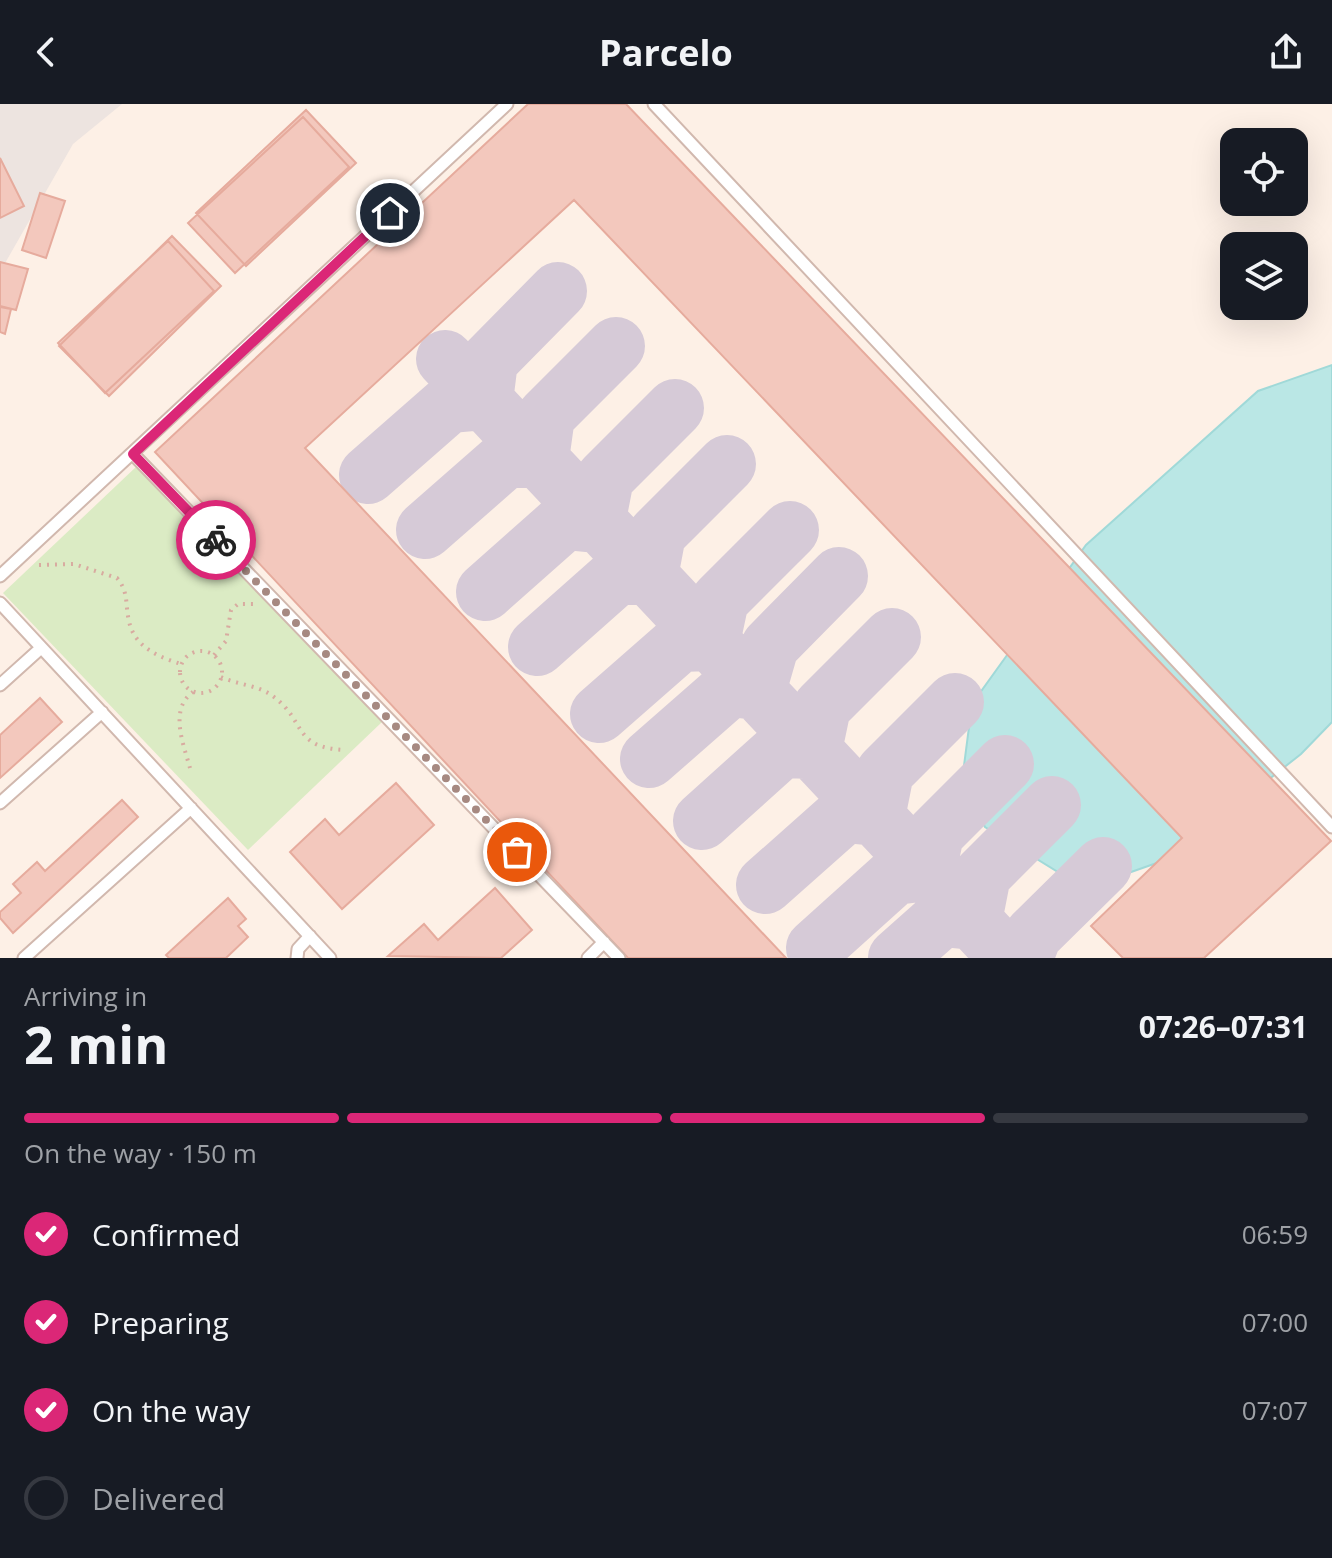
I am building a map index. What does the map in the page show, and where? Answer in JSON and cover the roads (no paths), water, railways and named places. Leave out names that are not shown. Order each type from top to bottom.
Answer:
[{"type":"lane","points":[[0,576],[507,104]]},
{"type":"lane","points":[[654,104],[1332,827]]},
{"type":"lane","points":[[133,454],[619,958]]},
{"type":"lane","points":[[0,603],[330,958]]},
{"type":"lane","points":[[0,685],[41,648]]},
{"type":"lane","points":[[0,803],[102,712]]},
{"type":"lane","points":[[24,958],[191,808]]},
{"type":"lane","points":[[297,958],[298,949],[310,936]]},
{"type":"lane","points":[[588,958],[604,942]]},
{"type":"water","points":[[1332,365],[1332,722],[1301,754],[1168,859],[1100,883],[1058,872],[985,827],[962,781],[972,704],[1086,545],[1258,391]]}]
